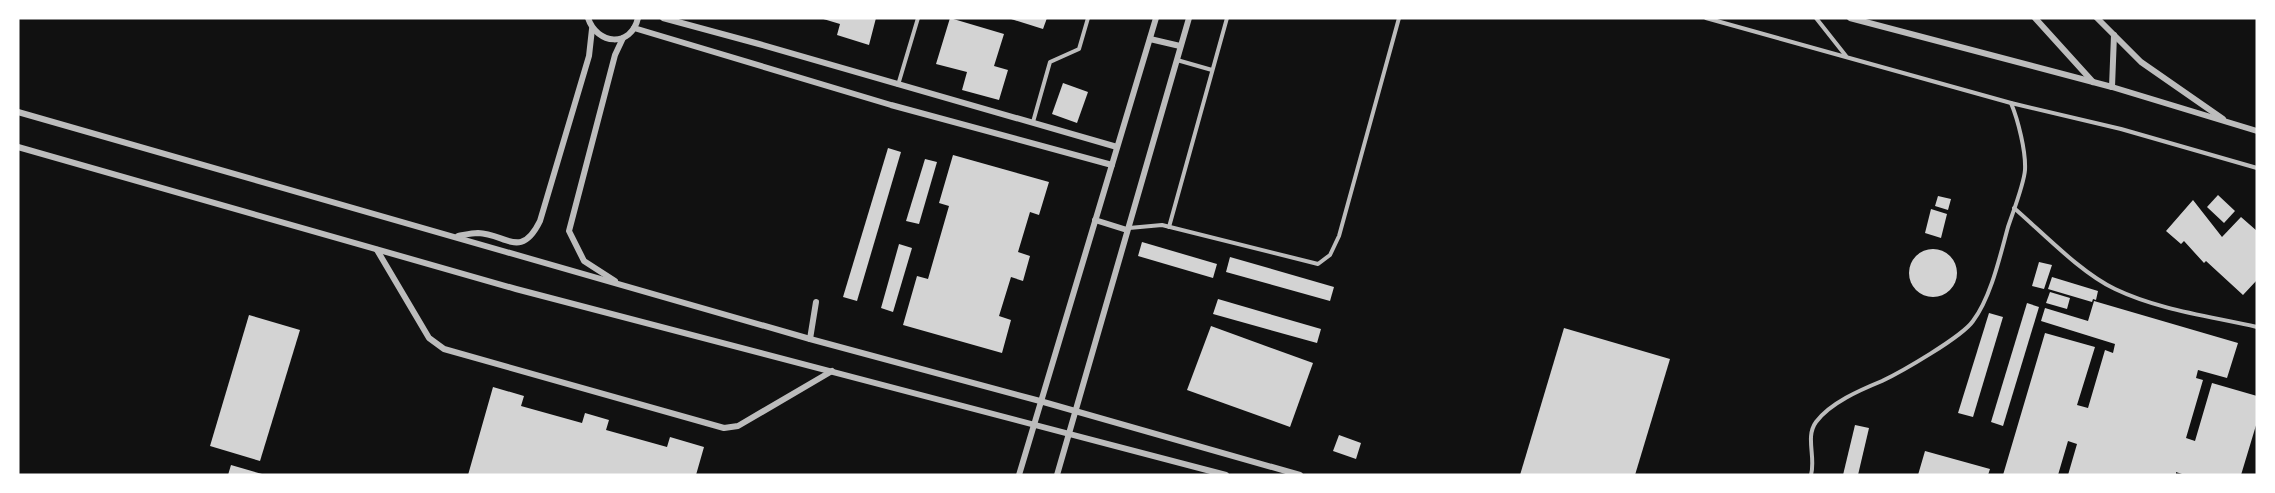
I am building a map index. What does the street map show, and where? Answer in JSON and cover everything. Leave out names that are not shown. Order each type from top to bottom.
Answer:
[{"type":"street","points":[[587,18],[592,29],[600,37],[611,40],[622,38]]},
{"type":"street","points":[[621,285],[584,261],[568,231],[615,55],[622,38],[634,28],[638,18]]},
{"type":"street","points":[[663,18],[1118,147]]},
{"type":"street","points":[[1019,475],[1156,18]]},
{"type":"street","points":[[1057,475],[1189,18]]},
{"type":"street","points":[[1850,18],[2094,82],[2257,131]]},
{"type":"street","points":[[2035,18],[2094,82]]},
{"type":"street","points":[[2097,18],[2141,62],[2228,123]]},
{"type":"street","points":[[634,28],[891,105],[1112,165]]},
{"type":"street","points":[[454,237],[479,233],[505,241],[521,242],[533,236],[540,221],[589,56],[592,29]]},
{"type":"street","points":[[2112,87],[2114,35]]},
{"type":"street","points":[[1150,39],[1180,46]]},
{"type":"street","points":[[18,112],[810,339],[1077,411],[1300,475]]},
{"type":"street","points":[[18,147],[516,289],[1069,432],[1226,475]]},
{"type":"street","points":[[1095,220],[1127,229]]},
{"type":"street","points":[[377,249],[429,338],[444,349],[724,428],[738,426],[832,371]]},
{"type":"street","points":[[810,339],[816,302]]},
{"type":"lane","points":[[898,85],[918,18]]},
{"type":"lane","points":[[1033,123],[1050,62],[1079,49],[1088,18]]},
{"type":"lane","points":[[1169,226],[1227,18]]},
{"type":"lane","points":[[1127,229],[1169,226],[1318,264],[1330,255],[1339,236],[1399,18]]},
{"type":"lane","points":[[1706,18],[2011,103],[2121,129],[2257,168]]},
{"type":"lane","points":[[1816,18],[1846,57]]},
{"type":"lane","points":[[1176,60],[1212,70]]},
{"type":"lane","points":[[1811,475],[1814,463],[1810,443],[1815,423],[1828,410],[1896,374],[1942,346],[1973,322],[1992,283],[2025,170],[2018,122],[2011,103]]},
{"type":"lane","points":[[2014,208],[2082,267],[2113,288],[2152,304],[2257,327]]},
{"type":"building","points":[[820,18],[876,18],[869,45],[837,35],[840,24]]},
{"type":"building","points":[[950,18],[1004,34],[994,66],[1008,70],[999,100],[962,90],[967,72],[936,64]]},
{"type":"building","points":[[1008,18],[1047,18],[1043,29]]},
{"type":"building","points":[[1063,83],[1088,92],[1077,123],[1052,114]]},
{"type":"building","points":[[888,148],[901,152],[857,301],[843,297]]},
{"type":"building","points":[[953,155],[1049,182],[1039,215],[1030,212],[1018,252],[1030,256],[1023,281],[1011,277],[999,316],[1011,320],[1002,353],[903,325],[917,276],[928,279],[949,206],[939,203]]},
{"type":"building","points":[[925,159],[937,162],[919,224],[906,221]]},
{"type":"building","points":[[2218,195],[2235,211],[2224,223],[2207,207]]},
{"type":"building","points":[[1938,196],[1951,199],[1948,210],[1935,206]]},
{"type":"building","points":[[2193,200],[2222,237],[2241,217],[2257,231],[2257,280],[2243,295],[2206,261],[2204,263],[2184,241],[2181,244],[2166,231]]},
{"type":"building","points":[[1931,209],[1947,214],[1941,238],[1925,233]]},
{"type":"building","points":[[1142,242],[1217,264],[1213,278],[1138,256]]},
{"type":"building","points":[[899,244],[912,248],[893,312],[881,308]]},
{"type":"building","points":[[1928,249],[1938,249],[1953,259],[1957,273],[1956,282],[1947,293],[1938,297],[1928,297],[1913,287],[1909,278],[1909,268],[1919,253]]},
{"type":"building","points":[[1230,257],[1334,287],[1330,301],[1226,272]]},
{"type":"building","points":[[2039,262],[2052,265],[2044,289],[2032,286]]},
{"type":"building","points":[[2052,277],[2098,291],[2096,300],[2093,299],[2092,302],[2048,289]]},
{"type":"building","points":[[2050,292],[2070,298],[2067,309],[2046,303]]},
{"type":"building","points":[[1218,299],[1321,329],[1317,343],[1213,314]]},
{"type":"building","points":[[2094,301],[2238,343],[2227,378],[2198,370],[2196,378],[2203,380],[2186,438],[2195,441],[2212,383],[2257,396],[2257,422],[2241,475],[2185,475],[2176,472],[2176,475],[2068,475],[2077,444],[2068,441],[2058,475],[2003,475],[2045,333],[2095,347],[2077,405],[2088,408],[2105,350],[2113,353],[2115,344],[2041,321],[2045,308],[2088,321]]},
{"type":"building","points":[[2027,303],[2039,307],[2003,426],[1991,422]]},
{"type":"building","points":[[1989,313],[2003,317],[1973,417],[1958,413]]},
{"type":"building","points":[[249,315],[300,330],[260,461],[210,446]]},
{"type":"building","points":[[1211,326],[1313,363],[1290,427],[1187,390]]},
{"type":"building","points":[[1564,328],[1670,359],[1635,475],[1520,475]]},
{"type":"building","points":[[493,387],[524,396],[521,406],[582,423],[585,413],[609,420],[606,430],[667,447],[670,437],[704,447],[696,475],[468,475]]},
{"type":"building","points":[[1855,425],[1869,428],[1858,475],[1843,475]]},
{"type":"building","points":[[1339,435],[1361,443],[1356,459],[1333,451]]},
{"type":"building","points":[[1925,451],[1990,469],[1988,475],[1918,475]]},
{"type":"building","points":[[231,465],[262,474],[262,475],[228,475]]}]
